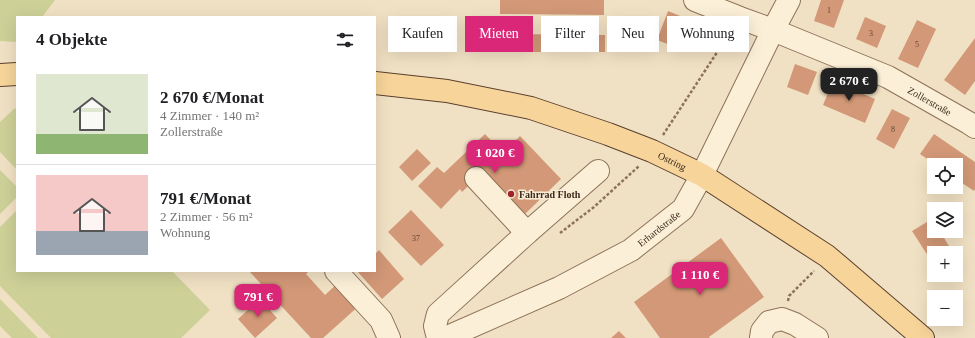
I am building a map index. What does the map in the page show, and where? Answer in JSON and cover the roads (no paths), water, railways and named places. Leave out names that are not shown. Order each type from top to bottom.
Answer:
[{"type":"main road","points":[[0,75],[16,74]]},
{"type":"main road","name":"Ostring","points":[[376,83],[447,91],[531,108],[608,134],[652,151],[702,175],[827,256],[923,338]]},
{"type":"street","name":"Zollerstraße","points":[[695,0],[888,77],[973,122]]},
{"type":"street","name":"Erhardstraße","points":[[455,336],[559,288],[631,250],[683,209],[702,175],[773,30],[790,0]]},
{"type":"street","points":[[438,338],[435,326],[438,314],[598,171]]},
{"type":"street","points":[[476,178],[494,203],[527,233]]},
{"type":"street","points":[[337,272],[381,320],[389,338]]},
{"type":"street","points":[[761,338],[762,331],[769,322],[782,319],[795,324],[817,338]]},
{"type":"place","name":"Fahrrad Floth","points":[[511,194]]}]
